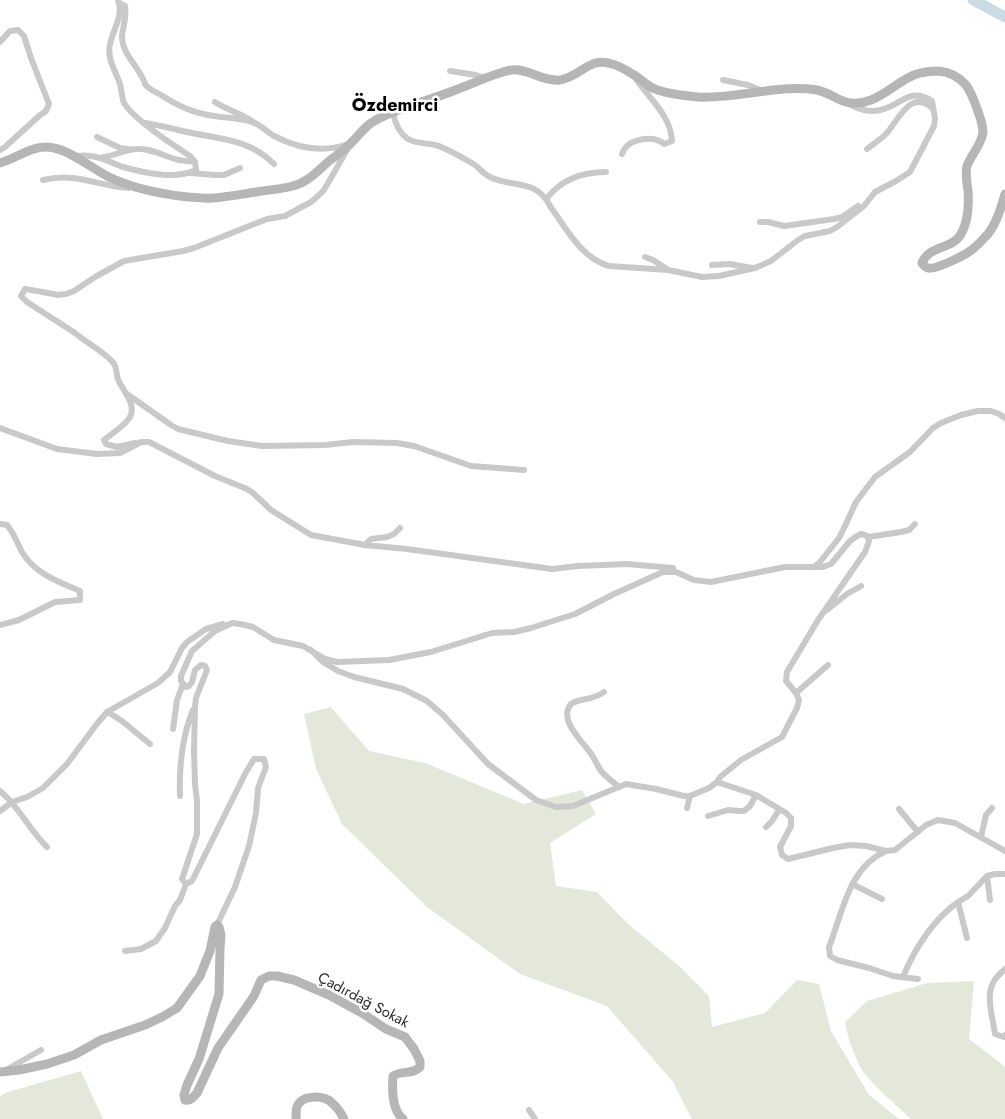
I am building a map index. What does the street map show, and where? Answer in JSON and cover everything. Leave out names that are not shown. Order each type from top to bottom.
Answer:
[{"type":"street","points":[[118,1],[125,6],[126,14],[122,36],[123,44],[126,52],[143,77],[145,85],[180,106],[197,112],[253,122]]},
{"type":"street","points":[[118,1],[120,11],[109,50],[110,58],[122,87],[124,102],[134,116],[190,156],[195,162],[196,170],[189,173]]},
{"type":"street","points":[[0,42],[10,31],[18,30],[24,36],[49,104],[46,111],[0,150]]},
{"type":"street","points":[[0,163],[33,149],[45,147],[55,148],[74,156],[109,176],[135,187],[166,195],[211,198],[294,186],[308,180],[352,143],[372,123],[393,113],[513,69],[555,81],[573,76],[597,61],[611,63],[654,89],[700,97],[800,89],[817,90],[831,94],[863,110],[879,111],[916,95],[932,101],[934,126],[910,172],[875,192],[864,206],[837,227],[830,231],[806,236],[798,240],[771,261],[756,268],[719,276],[702,277],[668,270],[600,264],[581,248],[541,192],[534,188],[490,177],[470,162],[441,146],[409,140],[398,129],[393,113]]},
{"type":"street","points":[[450,71],[485,78]]},
{"type":"street","points":[[844,102],[865,102],[880,96],[906,79],[928,72],[943,71],[954,76],[968,88],[983,129],[982,137],[966,171],[969,200],[966,221],[962,232],[954,242],[928,254],[923,259],[922,263],[925,267],[935,267],[956,259],[973,249],[992,227],[1000,211],[1005,194]]},
{"type":"street","points":[[622,154],[626,146],[633,142],[649,139],[657,140],[664,144],[672,141],[665,116],[632,74]]},
{"type":"street","points":[[723,80],[748,85],[764,92]]},
{"type":"street","points":[[867,148],[880,140],[892,128],[912,102],[920,101],[934,109]]},
{"type":"street","points":[[215,102],[223,108],[246,117],[273,136],[304,148],[337,148],[352,143]]},
{"type":"street","points":[[144,123],[248,145],[262,153],[274,164]]},
{"type":"street","points":[[97,137],[120,148],[129,150]]},
{"type":"street","points":[[352,143],[329,182],[318,196],[311,202],[285,216],[267,219],[184,251],[124,261],[66,294],[58,295],[25,289],[21,296],[27,302],[75,332],[114,364],[118,380],[127,394],[132,411],[129,418],[104,440],[106,444],[117,447],[149,442],[199,468],[247,489],[271,510],[311,535],[364,545],[552,569],[628,564],[674,568],[694,580],[716,582],[785,566],[823,567],[831,564],[850,541],[861,534],[868,537],[893,534],[909,530],[915,524]]},
{"type":"street","points":[[74,156],[105,157],[129,150],[146,149],[179,160],[195,162]]},
{"type":"street","points":[[97,157],[140,171],[172,175],[189,173],[215,176],[224,175],[240,168]]},
{"type":"street","points":[[547,198],[552,192],[574,178],[589,172],[606,172]]},
{"type":"street","points":[[43,180],[68,176],[118,186],[135,187]]},
{"type":"street","points":[[760,222],[784,226],[834,220],[870,198]]},
{"type":"street","points":[[645,257],[661,264],[668,270]]},
{"type":"street","points":[[712,264],[730,264],[756,268]]},
{"type":"street","points":[[127,394],[171,425],[228,441],[262,446],[388,442],[414,446],[471,466],[524,470]]},
{"type":"street","points":[[814,567],[839,538],[856,502],[875,477],[910,452],[933,428],[961,414],[978,411],[991,411],[1005,418]]},
{"type":"street","points":[[0,428],[56,449],[97,454],[120,453],[141,442]]},
{"type":"street","points":[[0,524],[7,525],[12,531],[22,553],[33,566],[47,576],[80,591],[80,600],[55,602],[19,620],[0,625]]},
{"type":"street","points":[[364,545],[371,540],[394,534],[400,528]]},
{"type":"street","points":[[311,650],[323,662],[338,670],[403,689],[426,701],[443,715],[488,764],[536,800],[552,806],[569,807],[626,784],[690,796],[717,782],[720,777],[741,760],[782,737],[799,700],[786,681],[786,676],[821,616],[867,549],[868,537]]},
{"type":"street","points":[[0,811],[12,802],[27,797],[50,782],[67,764],[107,712],[164,678],[170,672],[187,642],[206,629],[232,623],[253,627],[274,640],[299,645],[325,659],[337,662],[389,660],[423,654],[492,633],[514,632],[531,628],[575,614],[663,572],[680,573]]},
{"type":"street","points":[[821,616],[847,594],[861,586]]},
{"type":"street","points":[[173,729],[177,700],[183,684],[181,676],[192,651],[215,631],[232,623]]},
{"type":"street","points":[[183,684],[186,687],[189,686],[198,667],[201,665],[205,666],[207,670],[196,698],[195,707],[194,750],[197,834],[182,879],[186,884]]},
{"type":"street","points":[[796,693],[828,665]]},
{"type":"street","points":[[604,692],[592,698],[575,702],[569,708],[568,716],[572,728],[601,770],[619,786]]},
{"type":"street","points":[[180,796],[184,742],[195,707]]},
{"type":"street","points":[[107,712],[118,718],[150,744]]},
{"type":"street","points":[[3,1071],[19,1070],[47,1064],[74,1055],[101,1040],[145,1026],[176,1008],[200,976],[210,951],[215,927],[235,887],[255,822],[258,788],[266,767],[264,758],[254,759],[246,772],[192,881],[186,884],[180,900],[156,941],[141,949],[125,951]]},
{"type":"street","points":[[717,782],[756,795],[791,818],[791,826],[780,847],[782,855],[788,859],[850,845],[866,846],[886,851]]},
{"type":"street","points":[[0,790],[12,802],[35,835],[47,847]]},
{"type":"street","points":[[708,816],[728,810],[744,810],[750,806],[756,795]]},
{"type":"street","points":[[687,808],[690,796]]},
{"type":"street","points":[[981,837],[986,815],[992,808]]},
{"type":"street","points":[[899,809],[918,832]]},
{"type":"street","points":[[766,827],[779,810]]},
{"type":"street","points":[[918,979],[893,976],[837,960],[830,956],[829,947],[852,884],[860,870],[872,858],[886,851],[895,850],[926,826],[938,820],[955,823],[1005,851]]},
{"type":"street","points":[[903,977],[928,930],[944,912],[968,896],[987,876],[1005,874]]},
{"type":"street","points":[[987,876],[990,900]]},
{"type":"street","points":[[852,884],[882,900]]},
{"type":"street","points":[[958,902],[967,938]]},
{"type":"street","name":"Çadırdağ Sokak","points":[[217,925],[222,935],[219,994],[199,1059],[187,1085],[184,1095],[185,1100],[191,1099],[197,1093],[218,1048],[254,996],[261,980],[269,976],[278,976],[294,980],[329,995],[386,1029],[405,1037],[414,1049],[420,1061],[420,1066],[414,1071],[397,1073],[394,1076],[393,1087],[396,1107],[399,1116],[403,1119]]},
{"type":"street","points":[[1005,969],[994,980],[989,994],[995,1034],[1005,1035]]},
{"type":"street","points":[[3,1071],[41,1050]]},
{"type":"street","points":[[296,1119],[297,1107],[300,1103],[311,1097],[320,1097],[332,1102],[344,1119]]},
{"type":"street","points":[[529,1110],[535,1119]]},
{"type":"shaded area","points":[[331,707],[369,751],[425,763],[524,804],[582,790],[596,814],[550,843],[556,886],[597,892],[627,923],[678,965],[709,996],[712,1027],[765,1013],[797,980],[819,984],[831,1031],[869,1095],[899,1119],[692,1119],[673,1082],[607,1006],[520,974],[427,907],[342,824],[316,769],[304,714]]},
{"type":"shaded area","points":[[974,981],[969,1039],[1005,1067],[1005,1119],[911,1119],[864,1073],[852,1048],[845,1022],[867,1001],[927,983]]},
{"type":"shaded area","points":[[81,1071],[103,1119],[0,1119],[0,1096],[5,1093]]},
{"type":"waterway","points":[[973,0],[1005,17]]},
{"type":"district","name":"Özdemirci","points":[[395,107]]}]
